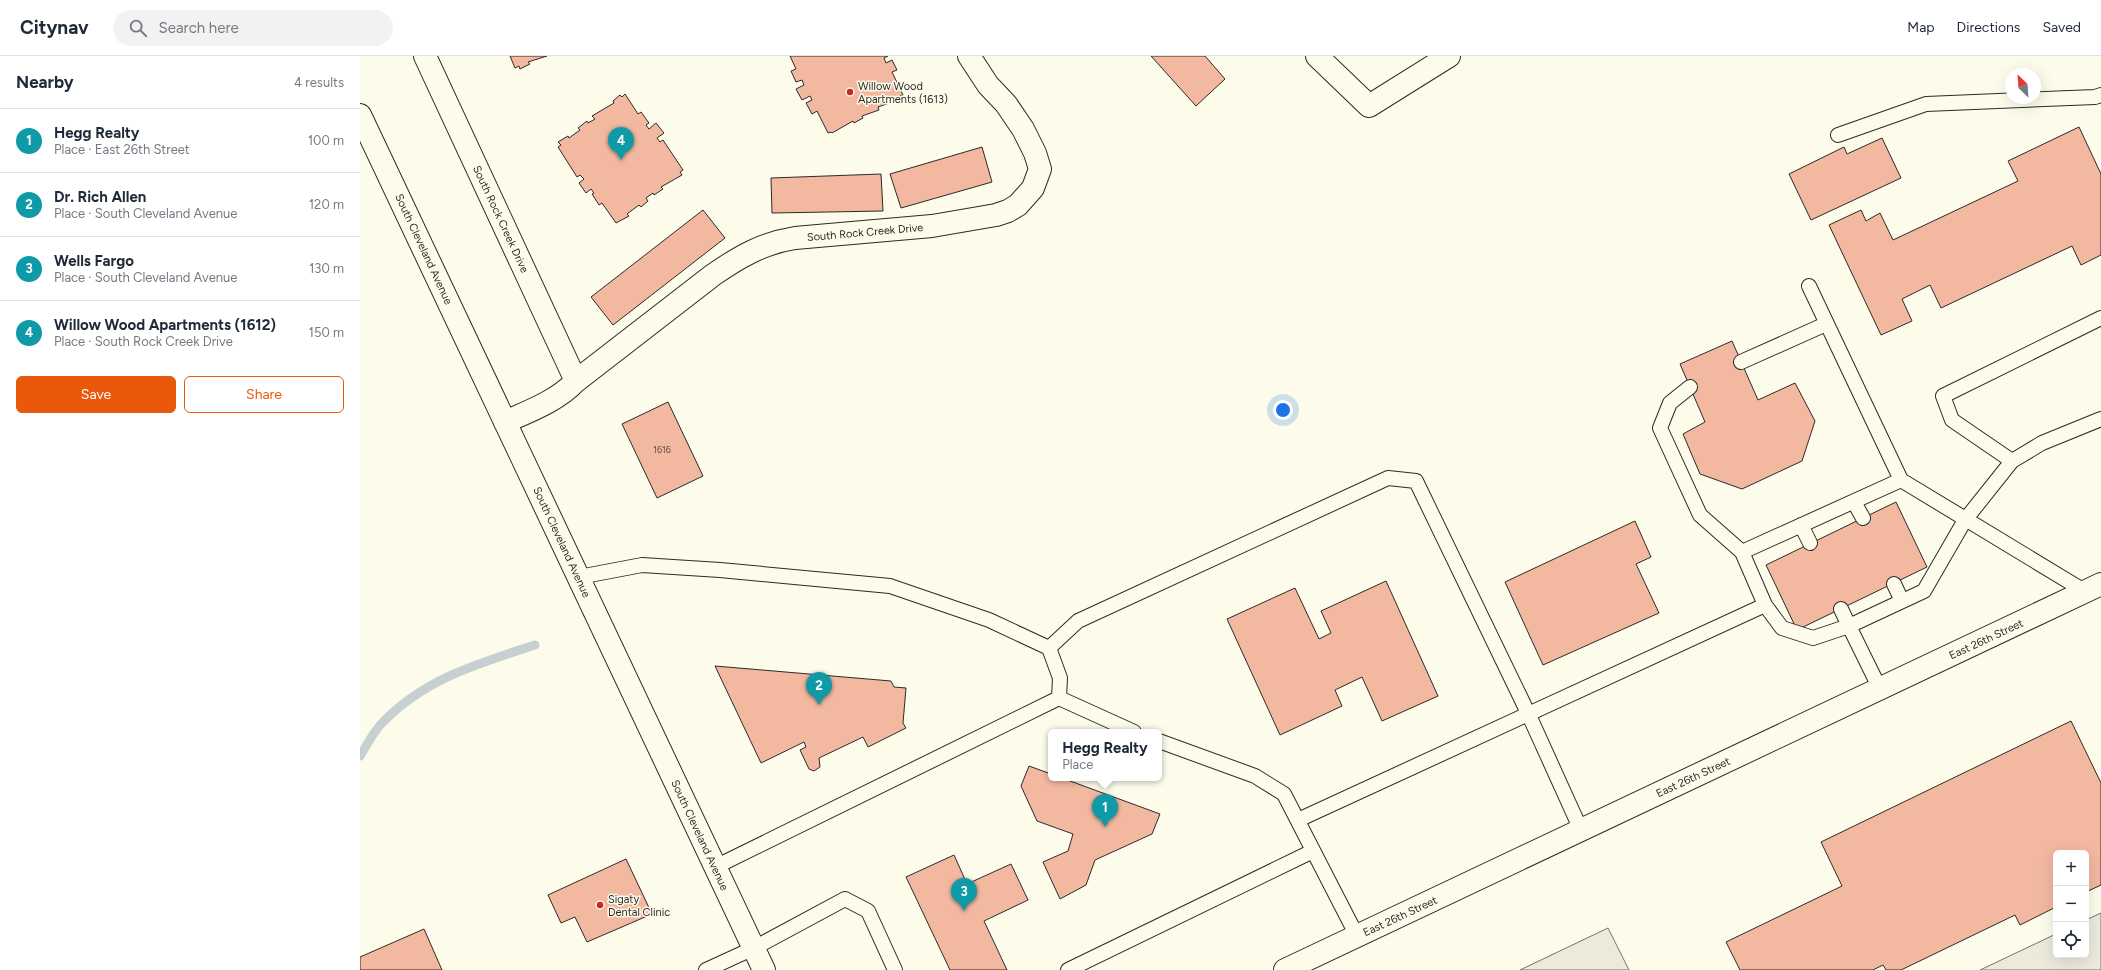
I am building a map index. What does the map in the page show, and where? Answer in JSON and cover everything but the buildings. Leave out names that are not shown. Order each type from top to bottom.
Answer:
[{"type":"street","name":"South Rock Creek Drive","points":[[425,56],[576,381]]},
{"type":"street","name":"South Rock Creek Drive","points":[[505,422],[553,400],[569,389],[576,381],[713,276],[735,260],[759,247],[776,241],[795,238],[932,226],[996,215],[1008,211],[1018,205],[1033,188],[1040,169],[1035,153],[1023,129],[1010,110],[988,85],[969,56]]},
{"type":"street","points":[[1316,56],[1369,106],[1449,56]]},
{"type":"street","name":"South Cleveland Avenue","points":[[363,129],[505,422],[764,970]]},
{"type":"street","name":"East 26th Street","points":[[1285,970],[2093,588]]},
{"type":"lane","points":[[1838,135],[1926,104],[2095,98],[2101,95]]},
{"type":"lane","points":[[1809,286],[1901,480],[1965,520],[2093,588]]},
{"type":"lane","points":[[2012,461],[1952,420],[1943,396],[2101,318]]},
{"type":"lane","points":[[1741,362],[1826,324]]},
{"type":"lane","points":[[1690,387],[1670,403],[1660,428],[1700,515],[1742,552],[1765,605],[1782,628],[1813,638],[1849,626],[1924,591],[1965,520],[2012,461],[2042,443],[2101,419]]},
{"type":"lane","points":[[1049,648],[1078,621],[1388,478],[1416,481],[1528,713],[1581,830]]},
{"type":"lane","points":[[1742,552],[1901,480]]},
{"type":"lane","points":[[1854,502],[1862,518]]},
{"type":"lane","points":[[1801,526],[1810,543]]},
{"type":"lane","points":[[579,578],[642,565],[720,570],[890,586],[990,620],[1049,648],[1060,678],[1059,698]]},
{"type":"lane","points":[[1894,584],[1902,601]]},
{"type":"lane","points":[[1298,820],[1765,605]]},
{"type":"lane","points":[[1841,609],[1880,688]]},
{"type":"lane","points":[[716,867],[1059,698]]},
{"type":"lane","points":[[1059,698],[1127,729]]},
{"type":"lane","points":[[1162,742],[1255,776],[1284,794],[1357,936]]},
{"type":"lane","points":[[1068,970],[1314,851]]},
{"type":"lane","points":[[706,970],[754,948],[845,899],[868,911],[895,970]]},
{"type":"shaded area","points":[[2101,913],[2101,970],[1980,970],[2053,935],[2053,958],[2089,958],[2089,919]]},
{"type":"shaded area","points":[[1608,928],[1629,970],[1520,970]]},
{"type":"waterway","points":[[360,756],[380,725],[400,706],[418,694],[436,683],[474,666],[535,645]]},
{"type":"place","name":"Willow Wood Apartments (1613)","points":[[850,92]]},
{"type":"place","name":"Willow Wood Apartments (1612)","points":[[621,160]]},
{"type":"place","name":"Dr. Rich Allen","points":[[819,705]]},
{"type":"place","name":"Hegg Realty","points":[[1105,827]]},
{"type":"place","name":"Sigaty Dental Clinic","points":[[600,905]]},
{"type":"place","name":"Wells Fargo","points":[[964,911]]}]
